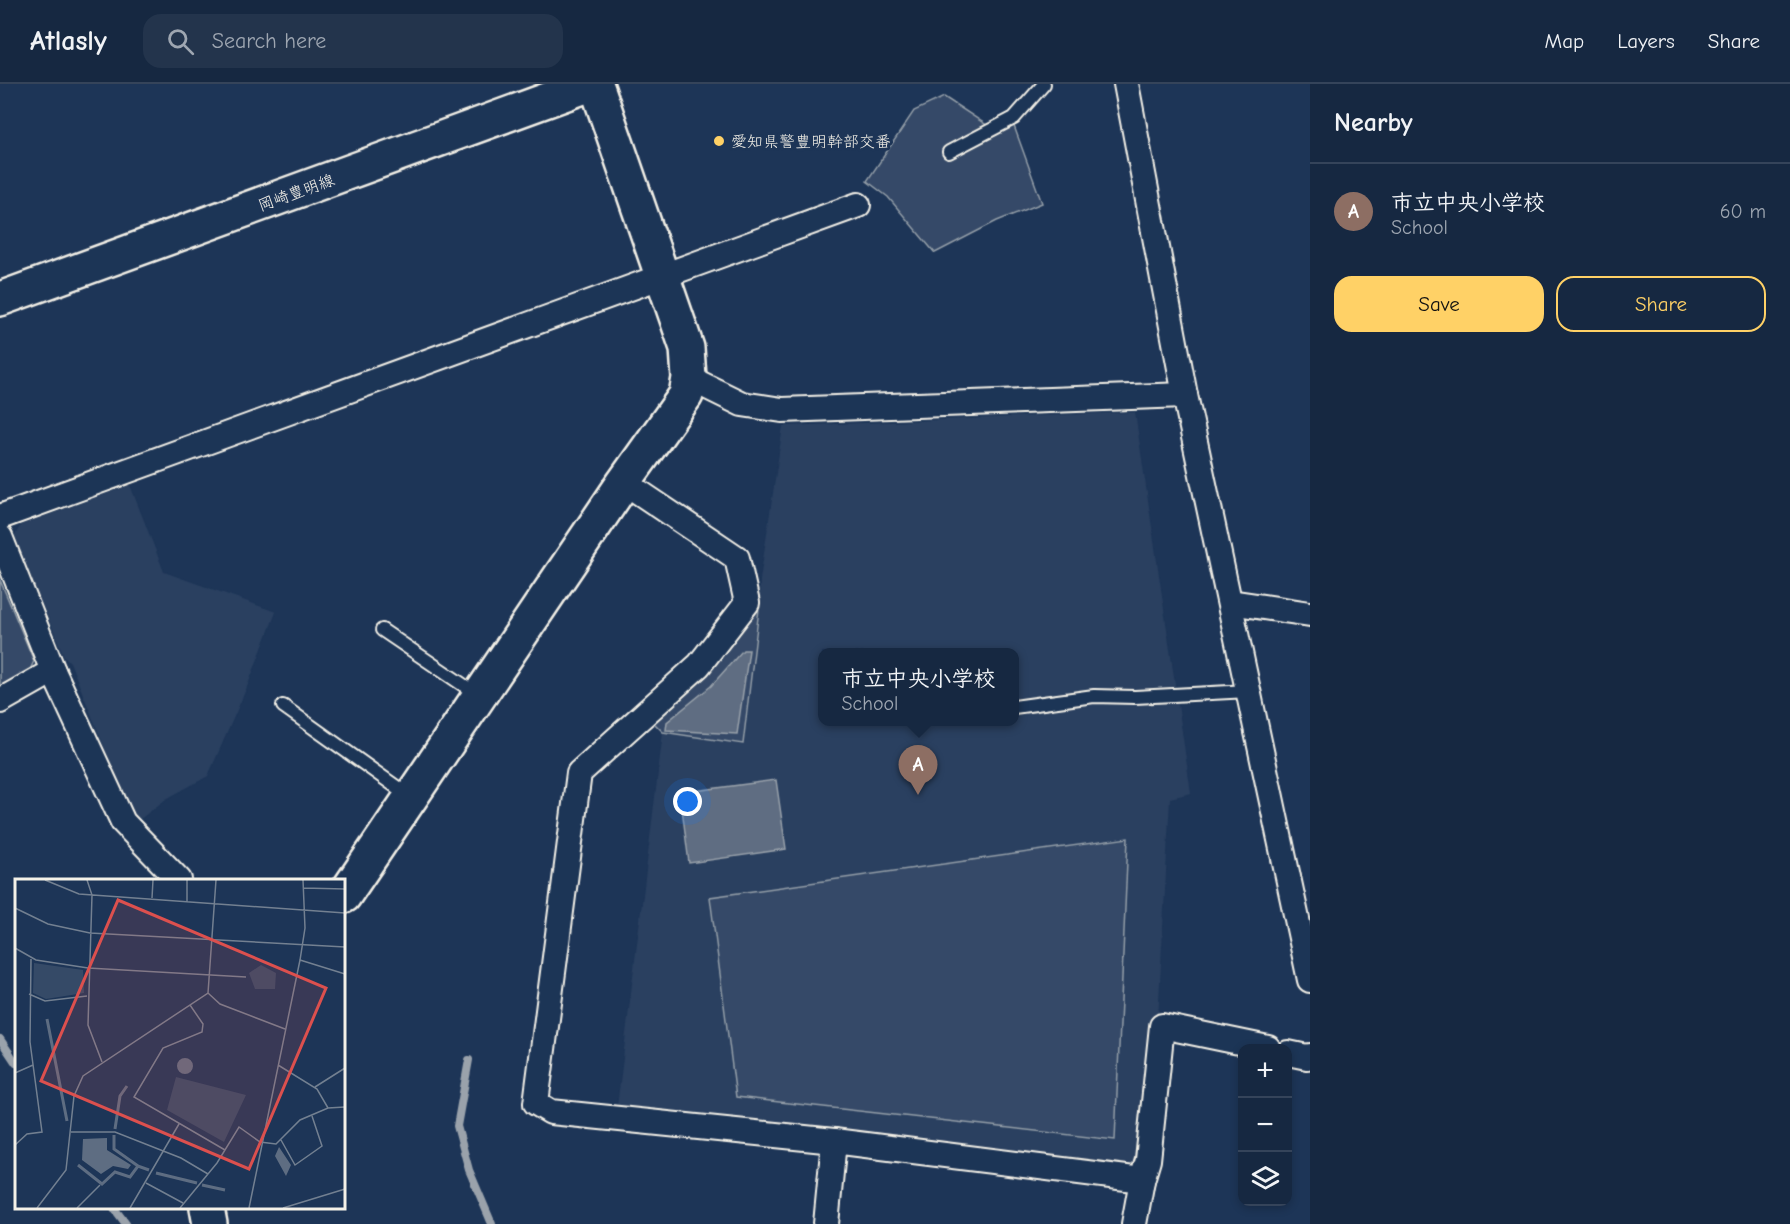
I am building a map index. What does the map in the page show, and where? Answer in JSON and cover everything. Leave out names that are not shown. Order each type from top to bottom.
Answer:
[{"type":"street","points":[[345,894],[624,482],[686,395],[689,378],[687,348],[594,84]]},
{"type":"street","name":"岡崎豊明線","points":[[0,299],[594,84]]},
{"type":"street","points":[[1126,84],[1185,395],[1310,980]]},
{"type":"street","points":[[0,517],[858,205]]},
{"type":"street","points":[[689,378],[742,404],[782,410],[1185,395]]},
{"type":"street","points":[[624,482],[737,558],[747,603],[699,665],[579,773],[536,1103],[551,1112],[834,1141],[1142,1180]]},
{"type":"street","points":[[0,537],[53,671],[123,822],[178,879]]},
{"type":"street","points":[[1230,602],[1310,614]]},
{"type":"street","points":[[0,701],[53,671]]},
{"type":"street","points":[[1134,1224],[1148,1160],[1162,1026],[1249,1044]]},
{"type":"street","points":[[1292,1054],[1310,1056]]},
{"type":"street","points":[[826,1224],[834,1141]]},
{"type":"street","points":[[207,1209],[210,1224]]},
{"type":"lane","points":[[949,152],[1014,118],[1044,84]]},
{"type":"lane","points":[[382,630],[479,696]]},
{"type":"lane","points":[[1019,706],[1094,696],[1135,697],[1249,691]]},
{"type":"lane","points":[[283,706],[410,797]]},
{"type":"shaded area","points":[[944,97],[988,126],[1010,115],[1042,203],[997,221],[935,253],[888,197],[867,181],[914,111]]},
{"type":"shaded area","points":[[1135,412],[1191,793],[1170,798],[1158,1019],[1141,1162],[1129,1174],[617,1107],[663,732],[743,744],[759,609],[760,580],[783,426]]},
{"type":"shaded area","points":[[130,485],[164,572],[276,612],[247,687],[208,776],[166,799],[135,823],[70,662],[64,656],[14,537],[21,525]]},
{"type":"shaded area","points":[[0,580],[34,661],[29,672],[0,689]]},
{"type":"shaded area","points":[[759,609],[743,744],[663,732],[653,722],[705,674]]},
{"type":"shaded area","points":[[743,650],[749,650],[737,734],[666,730],[667,722],[711,686]]},
{"type":"shaded area","points":[[776,780],[786,849],[689,863],[680,793]]},
{"type":"shaded area","points":[[1128,838],[1115,1140],[736,1097],[710,897]]},
{"type":"waterway","points":[[0,1039],[15,1062]]},
{"type":"waterway","points":[[469,1060],[457,1126],[469,1170],[492,1224]]},
{"type":"waterway","points":[[115,1209],[126,1224]]},
{"type":"place","name":"愛知県警豊明幹部交番","points":[[719,141]]},
{"type":"place","name":"市立中央小学校","points":[[918,795]]}]
